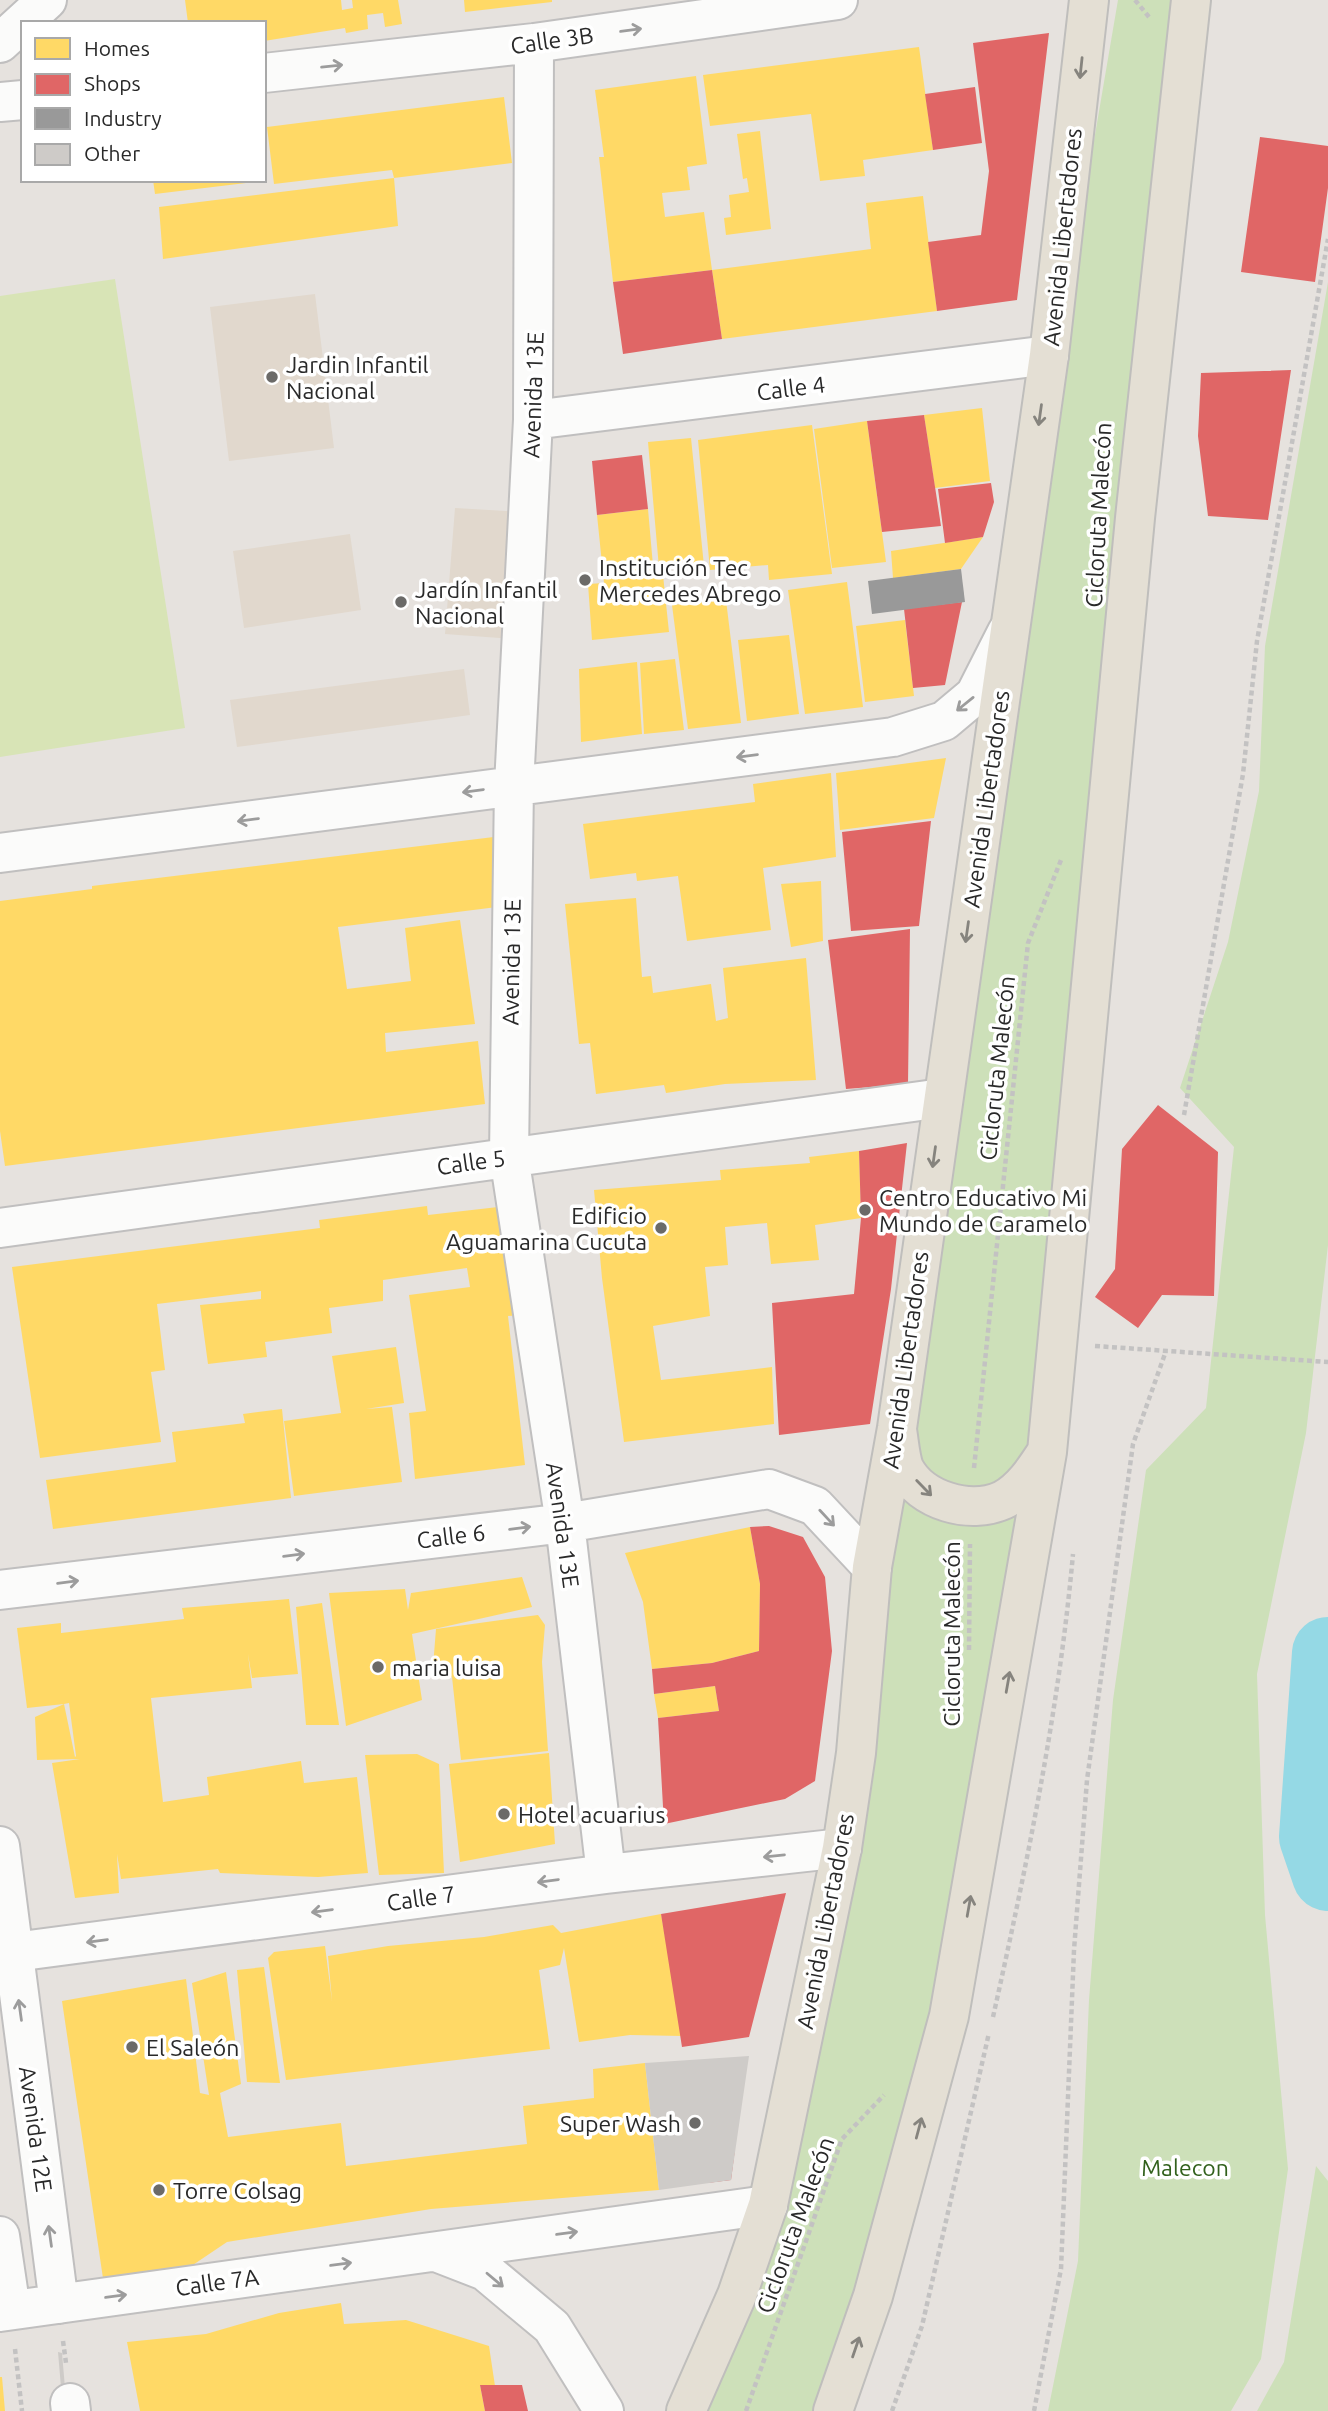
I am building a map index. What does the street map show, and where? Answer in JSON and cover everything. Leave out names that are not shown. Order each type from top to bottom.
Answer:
[{"type":"main road","name":"Avenida Libertadores","points":[[686,2411],[737,2295],[768,2205],[842,1848],[856,1753],[872,1567],[897,1428],[1049,355],[1089,0]]},
{"type":"main road","points":[[833,2411],[873,2296],[949,2016],[1047,1452],[1133,532],[1191,0]]},
{"type":"main road","points":[[897,1428],[905,1468],[914,1478],[932,1497],[970,1508],[1003,1500],[1030,1477],[1047,1452]]},
{"type":"street","points":[[24,21],[47,0]]},
{"type":"street","name":"Calle 3B","points":[[266,73],[534,43],[838,0]]},
{"type":"street","points":[[0,43],[21,24]]},
{"type":"street","name":"Avenida 13E","points":[[534,43],[533,420],[514,785],[509,1156],[565,1523],[606,1874]]},
{"type":"street","points":[[0,102],[21,100]]},
{"type":"street","name":"Calle 4","points":[[533,420],[1049,355]]},
{"type":"street","points":[[0,853],[906,733],[944,721],[975,695],[1011,624]]},
{"type":"street","name":"Calle 5","points":[[0,1228],[942,1098]]},
{"type":"street","name":"Calle 6","points":[[0,1590],[565,1523],[769,1489],[815,1506],[872,1567]]},
{"type":"street","name":"Avenida 12E","points":[[0,1846],[6,1953],[59,2304]]},
{"type":"street","name":"Calle 7","points":[[6,1953],[606,1874],[842,1848]]},
{"type":"street","name":"Calle 7A","points":[[5,2311],[768,2205]]},
{"type":"street","points":[[0,2236],[5,2311]]},
{"type":"street","name":"Calle 7A","points":[[433,2252],[485,2272],[552,2327],[604,2411]]},
{"type":"path","points":[[1135,0],[1152,22]]},
{"type":"path","points":[[1184,1115],[1243,774],[1256,641],[1328,239]]},
{"type":"path","name":"Cicloruta Malecón","points":[[970,1653],[970,1508],[1028,943],[1062,856]]},
{"type":"path","points":[[1090,1345],[1328,1362]]},
{"type":"path","points":[[1034,2411],[1061,2269],[1074,1951],[1087,1780],[1133,1444],[1166,1352]]},
{"type":"path","name":"Cicloruta Malecón","points":[[746,2411],[842,2139],[882,2099],[889,2087]]},
{"type":"path","points":[[59,2304],[71,2407]]},
{"type":"path","points":[[5,2311],[22,2411]]},
{"type":"shaded area","name":"Jardin Infantil Nacional","points":[[315,294],[334,448],[229,461],[210,307]]},
{"type":"shaded area","points":[[455,508],[523,512],[515,639],[445,634]]},
{"type":"shaded area","points":[[350,534],[361,610],[244,628],[233,551]]},
{"type":"shaded area","points":[[464,669],[470,715],[237,747],[230,700]]},
{"type":"green space","points":[[1118,0],[1172,0],[1161,140],[1137,319],[1112,664],[1026,1476],[973,1502],[910,1463],[1067,299]]},
{"type":"green space","points":[[115,279],[185,728],[0,757],[0,296]]},
{"type":"green space","name":"Malecon","points":[[1328,282],[1328,1245],[1306,1433],[1257,1674],[1265,1915],[1288,2169],[1261,2359],[1231,2411],[1048,2411],[1078,2261],[1089,2000],[1113,1700],[1146,1470],[1206,1408],[1234,1147],[1180,1088],[1228,942],[1259,791],[1265,646]]},
{"type":"green space","points":[[898,1472],[926,1503],[1035,1483],[941,2011],[823,2411],[695,2411],[775,2210]]},
{"type":"green space","points":[[1316,2166],[1328,2181],[1328,2411],[1257,2411],[1284,2362]]},
{"type":"building: Homes","points":[[185,0],[341,0],[342,10],[353,8],[352,0],[398,0],[402,24],[385,27],[383,13],[367,15],[368,29],[346,33],[345,28],[266,41],[266,21],[188,21]]},
{"type":"building: Homes","points":[[464,0],[552,0],[552,2],[465,12]]},
{"type":"building: Homes","points":[[919,47],[933,150],[863,160],[865,176],[820,181],[811,114],[710,126],[703,75]]},
{"type":"building: Homes","points":[[696,76],[707,164],[687,167],[690,190],[662,193],[665,217],[704,212],[712,270],[613,282],[599,157],[604,157],[595,90]]},
{"type":"building: Homes","points":[[504,97],[512,163],[394,178],[392,170],[274,184],[267,127]]},
{"type":"building: Homes","points":[[760,131],[771,229],[726,235],[724,218],[731,217],[729,195],[749,192],[747,178],[743,179],[737,134]]},
{"type":"building: Homes","points":[[394,178],[398,226],[163,259],[159,207]]},
{"type":"building: Homes","points":[[153,182],[246,182],[246,183],[155,194]]},
{"type":"building: Homes","points":[[923,196],[937,311],[722,339],[712,270],[871,249],[866,203]]},
{"type":"building: Homes","points":[[982,408],[990,481],[935,488],[924,415]]},
{"type":"building: Homes","points":[[867,421],[886,562],[832,568],[814,429]]},
{"type":"building: Homes","points":[[812,425],[832,574],[769,580],[768,565],[710,570],[698,440]]},
{"type":"building: Homes","points":[[691,438],[704,566],[659,568],[648,442]]},
{"type":"building: Homes","points":[[648,509],[654,577],[663,575],[669,632],[592,640],[588,584],[604,583],[597,515]]},
{"type":"building: Homes","points":[[983,537],[961,569],[893,578],[891,551]]},
{"type":"building: Homes","points":[[847,582],[863,707],[805,714],[788,590]]},
{"type":"building: Homes","points":[[726,600],[741,723],[688,729],[672,605]]},
{"type":"building: Homes","points":[[905,620],[914,696],[865,702],[856,626]]},
{"type":"building: Homes","points":[[789,635],[799,714],[747,721],[738,640]]},
{"type":"building: Homes","points":[[675,659],[684,730],[644,734],[640,663]]},
{"type":"building: Homes","points":[[637,662],[642,734],[581,742],[579,669]]},
{"type":"building: Homes","points":[[946,758],[934,818],[840,830],[836,773]]},
{"type":"building: Homes","points":[[831,773],[836,857],[763,868],[771,930],[687,941],[678,876],[637,881],[636,873],[590,879],[583,824],[755,802],[753,784]]},
{"type":"building: Homes","points":[[502,836],[497,907],[338,927],[347,989],[411,981],[405,928],[460,920],[475,1024],[385,1033],[386,1052],[478,1041],[485,1104],[5,1166],[0,1131],[0,901],[92,889],[92,886]]},
{"type":"building: Homes","points":[[821,881],[823,941],[791,947],[781,884]]},
{"type":"building: Homes","points":[[636,898],[642,977],[651,976],[653,993],[711,984],[716,1021],[728,1018],[723,968],[806,958],[816,1080],[725,1084],[666,1093],[664,1085],[596,1094],[590,1043],[579,1044],[565,904]]},
{"type":"building: Homes","points":[[859,1151],[861,1218],[815,1225],[819,1260],[771,1264],[767,1223],[725,1227],[728,1265],[705,1267],[710,1316],[653,1326],[661,1380],[772,1367],[774,1424],[624,1442],[602,1278],[594,1190],[721,1180],[720,1170],[810,1163],[809,1157]]},
{"type":"building: Homes","points":[[427,1206],[428,1215],[507,1206],[522,1315],[508,1316],[525,1465],[415,1479],[409,1413],[426,1411],[409,1295],[470,1287],[467,1268],[383,1280],[383,1301],[329,1308],[332,1333],[265,1342],[267,1357],[208,1364],[200,1305],[261,1299],[261,1291],[157,1304],[165,1370],[151,1372],[161,1442],[40,1458],[12,1267],[320,1228],[319,1220]]},
{"type":"building: Homes","points":[[396,1347],[404,1403],[366,1409],[392,1407],[402,1482],[294,1496],[284,1421],[341,1413],[332,1356]]},
{"type":"building: Homes","points":[[282,1409],[291,1498],[53,1529],[46,1480],[176,1462],[172,1432],[245,1423],[243,1414]]},
{"type":"building: Homes","points":[[750,1527],[760,1584],[759,1651],[712,1663],[652,1669],[643,1602],[625,1553]]},
{"type":"building: Homes","name":"maria luisa","points":[[522,1577],[532,1607],[412,1634],[422,1700],[346,1726],[329,1593],[405,1589],[408,1610],[411,1593]]},
{"type":"building: Homes","points":[[289,1599],[298,1674],[252,1678],[248,1654],[252,1688],[151,1698],[163,1802],[209,1795],[207,1777],[301,1761],[304,1783],[357,1777],[368,1873],[318,1877],[220,1873],[218,1869],[121,1879],[117,1854],[119,1893],[75,1898],[52,1763],[80,1759],[37,1760],[35,1717],[64,1704],[27,1708],[17,1628],[61,1623],[61,1633],[184,1619],[182,1608]],"holes":[[[69,1703],[76,1756],[75,1757],[64,1704]]]},
{"type":"building: Homes","points":[[322,1603],[339,1725],[306,1725],[296,1607]]},
{"type":"building: Homes","points":[[538,1615],[545,1625],[542,1662],[548,1751],[461,1760],[452,1677],[432,1679],[436,1629]]},
{"type":"building: Homes","points":[[715,1686],[719,1711],[658,1718],[654,1694]]},
{"type":"building: Homes","name":"Hotel acuarius","points":[[549,1753],[555,1844],[460,1862],[449,1764]]},
{"type":"building: Homes","points":[[417,1754],[439,1764],[444,1873],[379,1875],[365,1755]]},
{"type":"building: Homes","points":[[661,1914],[683,2036],[630,2035],[579,2042],[564,1948],[560,1965],[539,1970],[550,2049],[286,2080],[268,1958],[274,1952],[325,1946],[332,2001],[328,1956],[388,1946],[484,1937],[553,1925],[561,1933]]},
{"type":"building: Homes","points":[[264,1967],[280,2083],[247,2082],[237,1970]]},
{"type":"building: Homes","points":[[226,1972],[241,2084],[220,2093],[228,2137],[341,2123],[346,2166],[527,2144],[523,2106],[594,2098],[593,2069],[645,2063],[659,2190],[431,2209],[227,2242],[175,2277],[104,2285],[62,2001],[186,1979],[200,2093],[209,2095],[192,1983]]},
{"type":"building: Homes","points":[[341,2303],[344,2324],[406,2320],[489,2346],[495,2386],[480,2385],[485,2411],[140,2411],[127,2342],[206,2334],[279,2313]]},
{"type":"building: Homes","points":[[2,2377],[5,2411],[0,2411]]},
{"type":"building: Shops","points":[[1049,33],[1017,300],[937,311],[928,242],[981,235],[989,171],[973,43]]},
{"type":"building: Shops","points":[[975,87],[982,143],[933,150],[925,94]]},
{"type":"building: Shops","points":[[1260,137],[1328,146],[1328,188],[1315,282],[1241,272]]},
{"type":"building: Shops","points":[[712,270],[722,339],[623,354],[613,282]]},
{"type":"building: Shops","points":[[1291,370],[1268,520],[1208,516],[1198,436],[1201,373]]},
{"type":"building: Shops","points":[[924,415],[941,526],[882,532],[867,421]]},
{"type":"building: Shops","points":[[642,455],[648,509],[597,515],[592,461]]},
{"type":"building: Shops","points":[[991,483],[994,502],[983,537],[945,543],[938,489]]},
{"type":"building: Shops","points":[[962,602],[945,685],[913,688],[904,609]]},
{"type":"building: Shops","points":[[931,821],[919,926],[851,931],[842,832]]},
{"type":"building: Shops","points":[[910,929],[908,1084],[846,1089],[828,940]]},
{"type":"building: Shops","points":[[1158,1105],[1218,1152],[1214,1296],[1162,1295],[1138,1328],[1095,1297],[1115,1269],[1122,1149]]},
{"type":"building: Shops","points":[[907,1143],[891,1289],[870,1424],[779,1435],[772,1303],[854,1294],[861,1218],[859,1151]]},
{"type":"building: Shops","points":[[769,1526],[803,1537],[825,1577],[832,1651],[815,1781],[785,1799],[664,1824],[658,1718],[719,1711],[715,1686],[654,1694],[652,1669],[712,1663],[759,1651],[760,1584],[750,1527]]},
{"type":"building: Shops","points":[[786,1893],[749,2037],[682,2047],[661,1914]]},
{"type":"building: Shops","points":[[740,2107],[736,2139],[713,2143],[717,2114]]},
{"type":"building: Shops","points":[[735,2149],[731,2180],[707,2183],[708,2154]]},
{"type":"building: Shops","points":[[480,2385],[522,2385],[528,2411],[485,2411]]},
{"type":"building: Industry","points":[[961,569],[965,602],[872,614],[868,581]]},
{"type":"building: Other","name":"Super Wash","points":[[749,2056],[731,2180],[659,2190],[645,2063]]},
{"type":"building: Other","points":[[58,2352],[62,2353],[67,2411],[63,2411]]},
{"type":"waterway","points":[[1328,1653],[1315,1837],[1328,1875]]},
{"type":"place","name":"Jardin Infantil Nacional","points":[[272,377]]},
{"type":"place","name":"Institución Tec Mercedes Abrego","points":[[585,580]]},
{"type":"place","name":"Jardín Infantil Nacional","points":[[401,602]]},
{"type":"place","name":"Centro Educativo Mi Mundo de Caramelo","points":[[865,1210]]},
{"type":"place","name":"Edificio Aguamarina Cucuta","points":[[661,1228]]},
{"type":"place","name":"maria luisa","points":[[378,1667]]},
{"type":"place","name":"Hotel acuarius","points":[[504,1814]]},
{"type":"place","name":"El Saleón","points":[[132,2047]]},
{"type":"place","name":"Super Wash","points":[[695,2123]]},
{"type":"place","name":"Torre Colsag","points":[[159,2190]]}]
